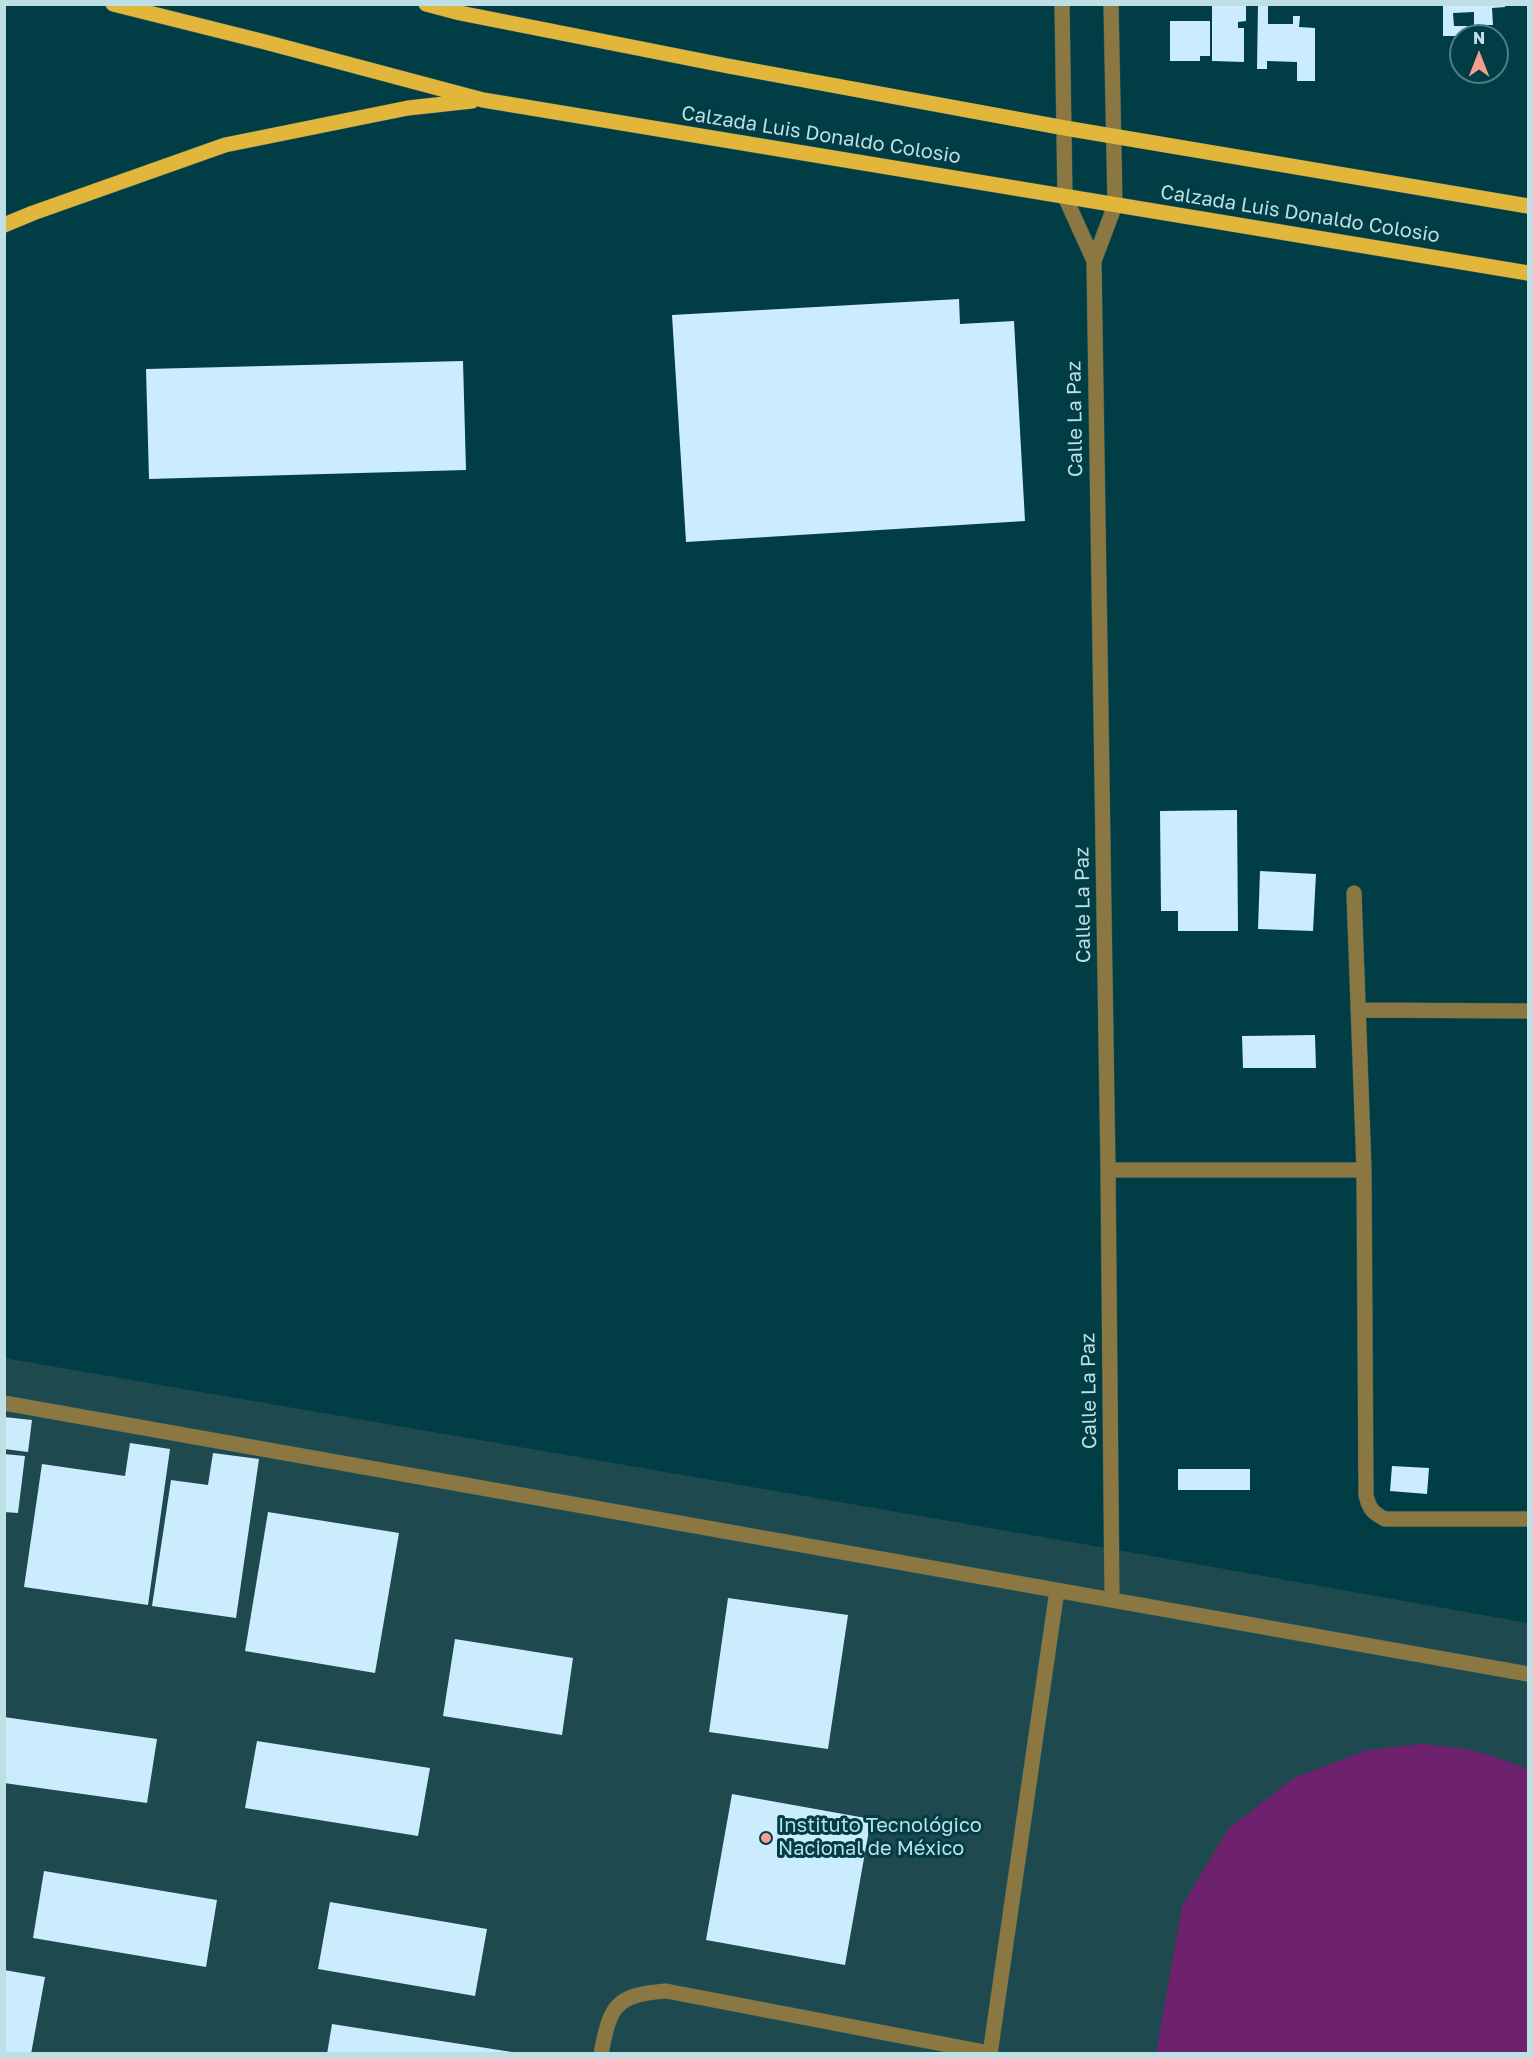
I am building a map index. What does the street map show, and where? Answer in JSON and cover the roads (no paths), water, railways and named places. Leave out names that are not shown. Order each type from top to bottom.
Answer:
[{"type":"main road","name":"Calzada Luis Donaldo Colosio","points":[[113,4],[483,100],[1528,273]]},
{"type":"main road","points":[[426,4],[460,13],[716,64],[1065,128],[1528,206]]},
{"type":"main road","points":[[4,225],[225,145],[408,108],[483,100]]},
{"type":"street","name":"Calle La Paz","points":[[1062,4],[1065,197],[1094,261]]},
{"type":"street","name":"Calle La Paz","points":[[1112,4],[1115,205],[1094,261],[1112,1600]]},
{"type":"street","points":[[1354,893],[1364,1170],[1368,1507],[1385,1519],[1528,1519]]},
{"type":"street","points":[[1358,1010],[1528,1011]]},
{"type":"street","points":[[1108,1170],[1364,1170]]},
{"type":"street","points":[[4,1403],[1528,1674]]},
{"type":"street","points":[[601,2054],[607,2022],[621,2001],[640,1993],[666,1991],[990,2053],[1057,1590]]},
{"type":"place","name":"Instituto Tecnológico Nacional de México","points":[[766,1838]]}]
